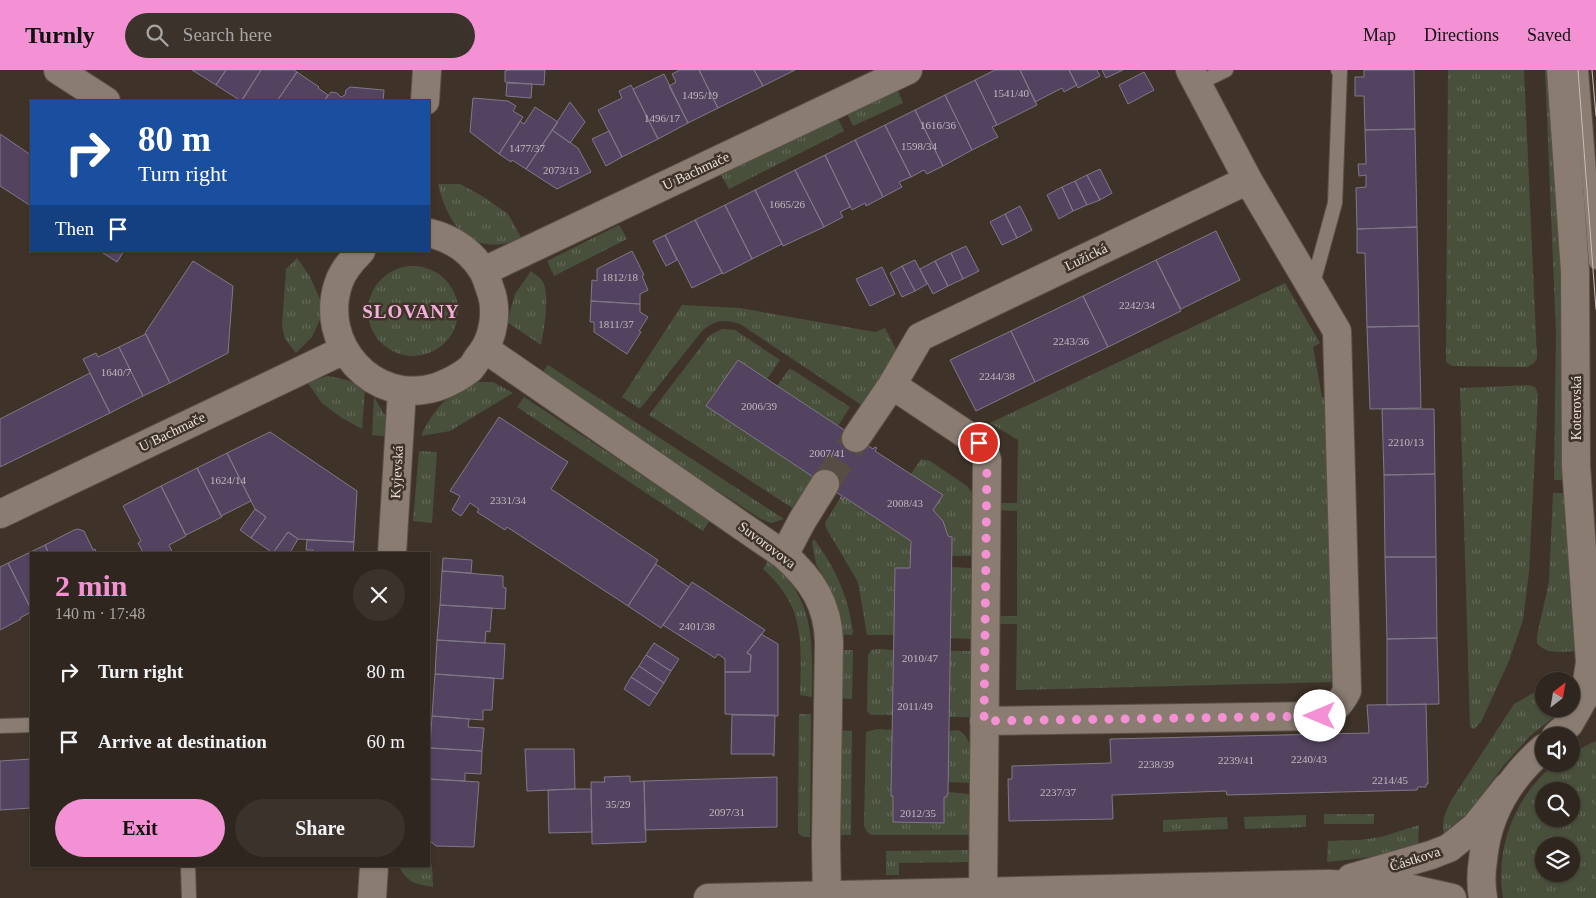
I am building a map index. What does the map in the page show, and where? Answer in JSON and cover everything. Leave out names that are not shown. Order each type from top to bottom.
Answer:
[{"type":"street","points":[[58,70],[104,100]]},
{"type":"street","points":[[425,100],[427,70]]},
{"type":"street","name":"U Bachmače","points":[[484,271],[908,70]]},
{"type":"street","name":"Koterovská","points":[[1561,70],[1575,271],[1576,466],[1590,662],[1585,696],[1566,727]]},
{"type":"street","points":[[984,721],[1320,716],[1330,712],[1340,704],[1347,691],[1337,331],[1248,180],[1193,77]]},
{"type":"street","name":"Lužická","points":[[856,438],[892,385],[920,337],[1248,180]]},
{"type":"street","points":[[349,255],[339,281],[334,304],[336,328],[344,350],[356,366],[371,379],[386,386],[402,390],[426,390],[450,382],[470,368],[484,349],[491,334],[494,318],[492,294],[484,271],[466,250],[443,236],[430,233]]},
{"type":"street","name":"Suvorovova","points":[[484,349],[784,555],[803,572],[819,598],[825,616],[829,639],[827,897]]},
{"type":"street","name":"U Bachmače","points":[[0,514],[344,350]]},
{"type":"street","points":[[892,385],[979,443],[984,450],[987,460],[983,892]]},
{"type":"street","name":"Kyjevská","points":[[392,552],[402,390]]},
{"type":"street","points":[[784,555],[825,484]]},
{"type":"street","points":[[1580,727],[1596,721]]},
{"type":"street","points":[[1483,898],[1482,870],[1484,848],[1489,827],[1497,806],[1508,787],[1535,757]]},
{"type":"street","name":"Částkova","points":[[1328,884],[1431,855],[1449,848],[1475,827],[1508,787]]},
{"type":"street","points":[[372,898],[374,867]]},
{"type":"street","name":"Částkova","points":[[708,898],[827,897],[1328,884],[1407,888],[1452,898]]},
{"type":"lane","points":[[1193,77],[1226,70]]},
{"type":"lane","points":[[1311,288],[1335,203],[1340,70],[1338,70]]},
{"type":"lane","points":[[1581,70],[1596,262]]},
{"type":"lane","points":[[0,726],[30,725]]},
{"type":"lane","points":[[188,867],[189,898]]},
{"type":"green space","points":[[1448,70],[1524,70],[1537,359],[1527,367],[1452,366],[1446,362]]},
{"type":"green space","points":[[1545,70],[1555,70],[1569,480],[1554,480],[1556,333]]},
{"type":"green space","points":[[896,86],[903,103],[853,126],[845,110]]},
{"type":"green space","points":[[836,114],[844,131],[729,189],[720,173]]},
{"type":"green space","points":[[438,184],[460,184],[482,196],[508,214],[522,239],[491,244],[477,242],[468,237],[460,231],[448,213]]},
{"type":"green space","points":[[619,225],[627,239],[554,276],[547,261]]},
{"type":"green space","points":[[297,258],[309,275],[320,299],[322,315],[312,337],[296,353],[285,339],[282,326],[286,269]]},
{"type":"green space","points":[[413,266],[430,269],[445,279],[455,294],[458,311],[455,328],[445,343],[430,353],[413,356],[396,353],[381,343],[371,328],[368,311],[371,294],[381,279],[396,269]]},
{"type":"green space","points":[[531,271],[542,281],[546,295],[546,313],[541,345],[507,322],[515,294]]},
{"type":"green space","points":[[1285,283],[1320,343],[1313,347],[1322,397],[1332,397],[1335,682],[1016,690],[1017,624],[996,624],[996,616],[1017,616],[1017,511],[997,510],[997,503],[1017,503],[1018,440],[990,423]]},
{"type":"green space","points":[[682,305],[740,308],[875,332],[885,328],[900,357],[866,408],[740,324],[729,321],[720,322],[702,331],[640,409],[622,397]]},
{"type":"green space","points":[[722,329],[735,330],[780,360],[767,379],[738,360],[707,406],[817,479],[797,511],[649,415],[709,336]]},
{"type":"green space","points":[[548,365],[784,519],[771,523],[761,519],[540,375]]},
{"type":"green space","points":[[789,369],[850,407],[838,426],[777,386]]},
{"type":"green space","points":[[328,376],[347,380],[365,389],[362,429],[342,418],[322,403],[307,382]]},
{"type":"green space","points":[[472,382],[493,382],[513,393],[450,431],[421,436],[431,418],[442,404],[455,392]]},
{"type":"green space","points":[[1529,385],[1535,387],[1538,394],[1529,572],[1523,620],[1509,661],[1481,722],[1474,729],[1470,727],[1460,388]]},
{"type":"green space","points":[[374,397],[386,417],[391,437],[372,435]]},
{"type":"green space","points":[[524,397],[710,520],[703,531],[517,407]]},
{"type":"green space","points":[[419,451],[437,452],[432,523],[413,521]]},
{"type":"green space","points":[[921,459],[930,461],[967,486],[972,493],[978,505],[975,556],[952,556],[952,537],[948,536],[943,522],[933,510],[911,474]]},
{"type":"green space","points":[[1553,493],[1570,493],[1580,651],[1551,651],[1546,650],[1537,643],[1549,582]]},
{"type":"green space","points":[[844,497],[911,541],[910,568],[894,635],[867,635],[858,582],[826,528],[825,523],[840,498],[843,500]]},
{"type":"green space","points":[[814,539],[829,561],[840,583],[851,619],[852,635],[840,634],[833,601],[826,582],[816,564],[812,542]]},
{"type":"green space","points":[[769,559],[796,590],[808,622],[812,657],[812,697],[800,695],[801,659],[798,627],[787,597],[777,583],[763,569]]},
{"type":"green space","points":[[951,567],[970,568],[975,571],[973,639],[950,638]]},
{"type":"green space","points":[[840,650],[853,650],[852,699],[840,698]]},
{"type":"green space","points":[[871,650],[894,650],[892,715],[871,715],[867,711],[868,655]]},
{"type":"green space","points":[[950,651],[975,651],[975,717],[949,717]]},
{"type":"green space","points":[[1535,692],[1535,718],[1553,718],[1541,727],[1535,727],[1535,732],[1504,765],[1470,811],[1444,833],[1444,820],[1452,799],[1514,704]]},
{"type":"green space","points":[[799,714],[811,714],[810,837],[803,837],[798,833]]},
{"type":"green space","points":[[877,729],[892,730],[891,796],[893,796],[893,822],[944,823],[944,797],[947,797],[948,792],[969,794],[969,835],[872,835],[867,832],[864,826],[866,732]]},
{"type":"green space","points":[[840,730],[852,731],[851,835],[839,835]]},
{"type":"green space","points":[[958,730],[964,734],[970,746],[970,783],[948,782],[948,731]]},
{"type":"green space","points":[[1596,741],[1596,898],[1503,898],[1501,879],[1505,843],[1518,809],[1535,784],[1535,827],[1580,827],[1580,782],[1537,782],[1546,772],[1580,772],[1580,749]]},
{"type":"green space","points":[[1324,814],[1374,814],[1374,824],[1324,824]]},
{"type":"green space","points":[[1306,815],[1306,827],[1245,829],[1244,817]]},
{"type":"green space","points":[[1227,817],[1228,829],[1163,832],[1163,820]]},
{"type":"green space","points":[[1419,825],[1418,846],[1373,856],[1327,862],[1328,841],[1381,837]]},
{"type":"green space","points":[[968,850],[969,862],[899,863],[899,875],[886,875],[886,851]]},
{"type":"green space","points":[[430,863],[432,865],[433,887],[413,882],[400,867],[430,867]]},
{"type":"building","points":[[192,70],[226,70],[216,85]]},
{"type":"building","points":[[226,70],[261,70],[242,100],[216,85]]},
{"type":"building","points":[[261,70],[294,70],[297,72],[278,100],[243,100]]},
{"type":"building","points":[[545,70],[544,85],[505,82],[505,71]]},
{"type":"building","points":[[680,70],[699,70],[718,108],[688,123],[669,86],[676,82],[672,74]]},
{"type":"building","points":[[699,70],[754,70],[763,86],[718,108]]},
{"type":"building","points":[[754,70],[795,70],[763,86]]},
{"type":"building","points":[[995,70],[1020,70],[1037,105],[997,125],[975,80]]},
{"type":"building","points":[[1020,70],[1069,70],[1077,85],[1064,92],[1062,88],[1035,102]]},
{"type":"building","points":[[1069,70],[1097,70],[1100,76],[1078,88]]},
{"type":"building","points":[[1102,70],[1123,70],[1106,78]]},
{"type":"building","points":[[1364,70],[1414,70],[1415,129],[1365,130],[1364,96],[1355,96],[1355,77],[1364,77]]},
{"type":"building","points":[[297,72],[328,95],[325,100],[278,100]]},
{"type":"building","points":[[1144,72],[1154,90],[1128,104],[1119,85]]},
{"type":"building","points":[[664,74],[688,123],[658,139],[633,89]]},
{"type":"building","points":[[975,80],[997,125],[992,127],[998,137],[972,150],[945,95]]},
{"type":"building","points":[[507,83],[532,84],[531,98],[506,96]]},
{"type":"building","points":[[631,85],[658,139],[622,157],[598,110],[622,98],[619,91]]},
{"type":"building","points":[[350,87],[384,90],[383,100],[325,100],[331,92],[337,93],[341,97],[345,95],[346,90]]},
{"type":"building","points":[[945,95],[972,150],[943,166],[915,110]]},
{"type":"building","points":[[473,98],[508,101],[516,106],[513,111],[523,117],[499,154],[470,132]]},
{"type":"building","points":[[570,102],[585,122],[570,143],[552,130]]},
{"type":"building","points":[[535,107],[558,122],[526,169],[499,154],[520,121],[524,124]]},
{"type":"building","points":[[915,110],[943,166],[927,174],[924,170],[911,177],[885,125]]},
{"type":"building","points":[[885,125],[911,177],[899,182],[902,187],[883,197],[855,140]]},
{"type":"building","points":[[1415,129],[1417,227],[1357,229],[1356,188],[1366,187],[1366,175],[1359,176],[1358,164],[1366,164],[1365,130]]},
{"type":"building","points":[[552,130],[578,148],[591,172],[557,189],[526,169]]},
{"type":"building","points":[[609,131],[622,157],[606,166],[592,139]]},
{"type":"building","points":[[0,134],[30,154],[30,205],[0,186]]},
{"type":"building","points":[[855,140],[883,197],[866,206],[865,203],[852,210],[825,155]]},
{"type":"building","points":[[825,155],[850,207],[840,212],[843,217],[824,227],[795,170]]},
{"type":"building","points":[[1100,169],[1112,193],[1100,200],[1087,175]]},
{"type":"building","points":[[795,170],[824,227],[783,246],[755,190]]},
{"type":"building","points":[[1087,175],[1100,200],[1087,205],[1075,181]]},
{"type":"building","points":[[1075,181],[1087,205],[1073,211],[1062,187]]},
{"type":"building","points":[[1062,187],[1073,211],[1059,219],[1047,195]]},
{"type":"building","points":[[755,190],[782,244],[752,259],[725,205]]},
{"type":"building","points":[[725,205],[752,259],[723,274],[695,220]]},
{"type":"building","points":[[1020,206],[1032,230],[1017,238],[1005,214]]},
{"type":"building","points":[[1005,214],[1017,238],[1002,245],[990,222]]},
{"type":"building","points":[[695,220],[722,273],[692,288],[665,235]]},
{"type":"building","points":[[1417,227],[1419,326],[1367,327],[1365,253],[1357,253],[1357,229]]},
{"type":"building","points":[[1216,231],[1240,280],[1181,309],[1156,260]]},
{"type":"building","points":[[665,235],[677,260],[666,266],[653,241]]},
{"type":"building","points":[[966,246],[979,271],[963,279],[951,253]]},
{"type":"building","points":[[632,251],[644,275],[642,276],[648,290],[640,294],[640,304],[591,301],[592,280],[597,281],[597,269]]},
{"type":"building","points":[[102,252],[123,252],[117,262]]},
{"type":"building","points":[[951,253],[963,279],[948,286],[935,261]]},
{"type":"building","points":[[915,260],[927,284],[915,291],[902,266]]},
{"type":"building","points":[[1156,260],[1181,311],[1108,347],[1083,296]]},
{"type":"building","points":[[193,261],[233,286],[228,353],[170,383],[145,333]]},
{"type":"building","points":[[935,261],[948,286],[933,294],[920,269]]},
{"type":"building","points":[[902,266],[915,291],[902,297],[890,273]]},
{"type":"building","points":[[882,267],[895,294],[870,306],[856,279]]},
{"type":"building","points":[[1083,296],[1108,347],[1035,382],[1011,331]]},
{"type":"building","points":[[591,301],[640,304],[640,312],[648,317],[627,354],[594,332],[594,322],[590,322]]},
{"type":"building","points":[[1419,326],[1421,408],[1370,409],[1367,327]]},
{"type":"building","points":[[1011,331],[1035,382],[976,411],[950,360]]},
{"type":"building","points":[[146,334],[170,383],[143,396],[119,347]]},
{"type":"building","points":[[119,347],[143,396],[110,413],[83,359],[96,353],[98,357]]},
{"type":"building","points":[[738,360],[873,449],[877,448],[875,451],[943,495],[933,510],[943,521],[948,536],[952,537],[948,794],[947,797],[944,797],[944,823],[893,822],[893,796],[891,796],[895,568],[910,568],[911,541],[844,497],[843,500],[840,498],[842,496],[706,406]]},
{"type":"building","points":[[90,373],[110,413],[0,467],[0,419]]},
{"type":"building","points":[[1382,409],[1434,409],[1435,474],[1384,475]]},
{"type":"building","points":[[499,417],[568,462],[551,489],[658,560],[628,606],[507,527],[505,530],[477,512],[479,509],[470,503],[461,516],[452,510],[460,496],[450,491]]},
{"type":"building","points":[[270,432],[357,491],[354,542],[298,539],[288,532],[274,552],[272,552],[251,538],[266,517],[255,509],[227,453]]},
{"type":"building","points":[[227,453],[251,501],[221,516],[197,468]]},
{"type":"building","points":[[197,468],[222,517],[186,535],[161,486]]},
{"type":"building","points":[[1435,474],[1436,557],[1385,557],[1384,475]]},
{"type":"building","points":[[161,486],[186,536],[169,545],[172,552],[143,552],[138,543],[141,541],[123,506]]},
{"type":"building","points":[[255,509],[266,517],[251,538],[240,530]]},
{"type":"building","points":[[74,530],[84,531],[93,550],[95,549],[96,552],[48,552],[45,545]]},
{"type":"building","points":[[288,532],[298,539],[290,552],[274,552]]},
{"type":"building","points":[[307,540],[354,542],[353,552],[312,552],[313,550],[306,550]]},
{"type":"building","points":[[45,545],[48,552],[31,552]]},
{"type":"building","points":[[30,552],[30,607],[8,563]]},
{"type":"building","points":[[1385,557],[1436,557],[1437,638],[1387,639]]},
{"type":"building","points":[[443,558],[472,560],[471,573],[442,571]]},
{"type":"building","points":[[8,563],[30,607],[30,613],[0,630],[0,567]]},
{"type":"building","points":[[656,564],[689,587],[661,628],[628,606]]},
{"type":"building","points":[[442,571],[503,576],[503,587],[506,588],[505,609],[440,605]]},
{"type":"building","points":[[692,582],[765,630],[747,653],[751,655],[750,672],[725,672],[725,659],[718,654],[715,658],[663,625]]},
{"type":"building","points":[[440,605],[492,608],[490,632],[486,631],[485,643],[437,640]]},
{"type":"building","points":[[761,634],[778,644],[778,716],[725,714],[725,672],[750,672],[751,655],[747,653]]},
{"type":"building","points":[[1437,638],[1439,704],[1387,705],[1387,639]]},
{"type":"building","points":[[437,640],[505,644],[503,679],[435,674]]},
{"type":"building","points":[[654,643],[679,659],[671,671],[646,655]]},
{"type":"building","points":[[646,655],[671,671],[664,683],[639,666]]},
{"type":"building","points":[[639,666],[664,683],[657,694],[631,677]]},
{"type":"building","points":[[435,674],[494,678],[492,710],[483,710],[483,720],[432,716]]},
{"type":"building","points":[[631,677],[657,694],[649,706],[624,689]]},
{"type":"building","points":[[1426,704],[1428,784],[1426,784],[1426,787],[1418,787],[1417,790],[1227,795],[1226,791],[1112,795],[1113,819],[1009,821],[1008,779],[1012,779],[1012,766],[1111,763],[1110,739],[1369,733],[1367,705]]},
{"type":"building","points":[[732,715],[775,715],[774,756],[773,754],[731,754]]},
{"type":"building","points":[[432,716],[469,719],[468,727],[484,728],[482,751],[430,748]]},
{"type":"building","points":[[430,748],[482,751],[481,774],[465,773],[465,781],[430,779]]},
{"type":"building","points":[[525,749],[574,749],[575,789],[527,791]]},
{"type":"building","points":[[30,759],[30,808],[0,810],[0,761]]},
{"type":"building","points":[[630,776],[630,782],[644,781],[646,842],[592,844],[591,782],[605,782],[604,777]]},
{"type":"building","points":[[777,777],[777,827],[645,830],[644,781]]},
{"type":"building","points":[[430,779],[479,782],[474,847],[436,846],[430,841]]},
{"type":"building","points":[[591,789],[592,832],[549,833],[548,790]]},
{"type":"tunnel","points":[[825,484],[856,438]]},
{"type":"tram line","points":[[1578,70],[1596,309]]},
{"type":"tram line","points":[[1592,70],[1596,116]]},
{"type":"district","name":"SLOVANY","points":[[411,311]]},
{"type":"route","points":[[979,443],[984,450],[987,460],[984,721],[1320,716]]}]
